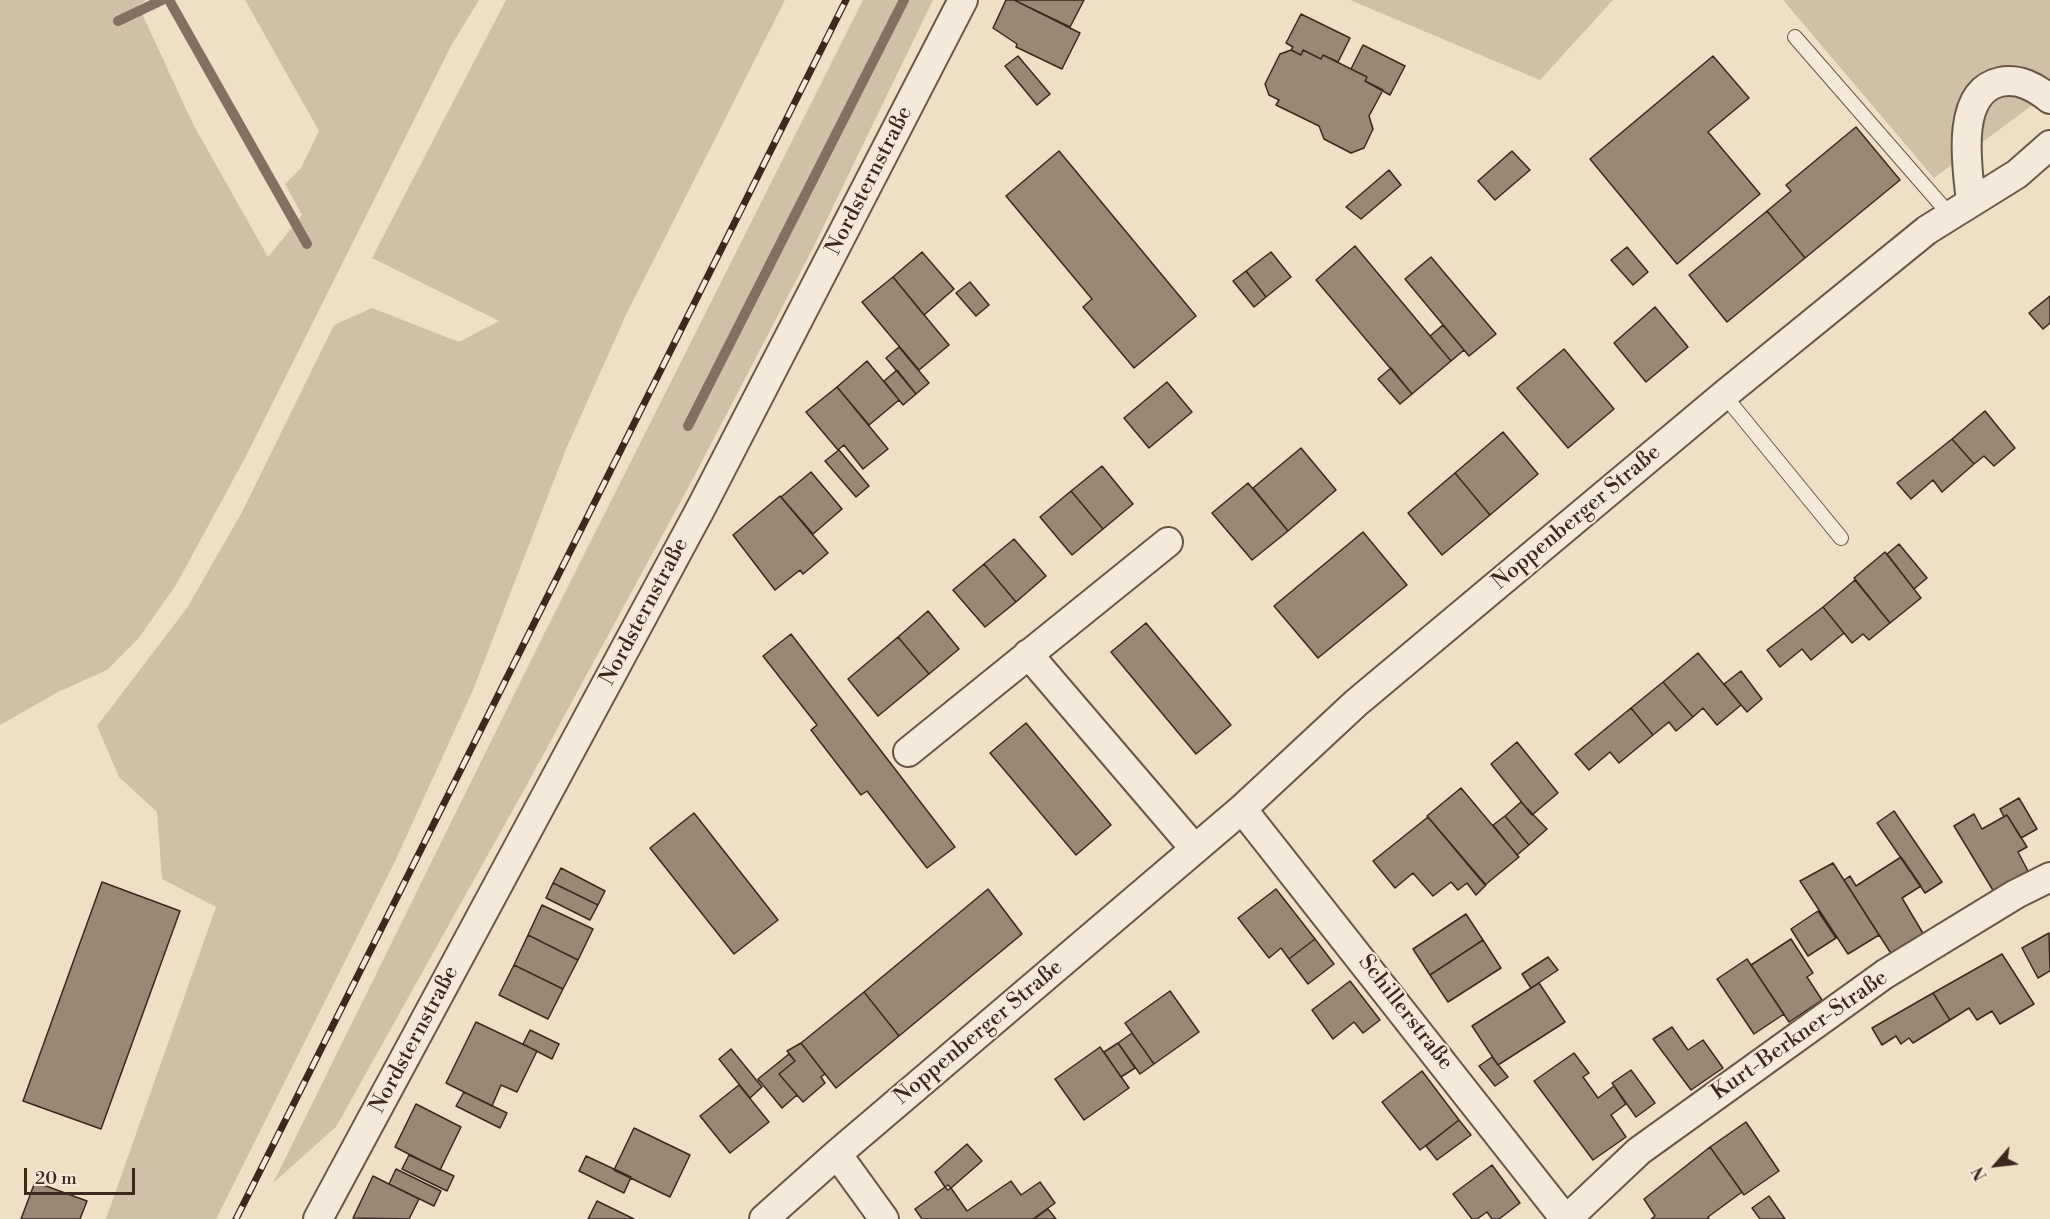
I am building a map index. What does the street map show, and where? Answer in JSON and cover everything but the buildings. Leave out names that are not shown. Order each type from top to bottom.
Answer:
[{"type":"street","name":"Nordsternstraße","points":[[318,1219],[701,508],[963,0]]},
{"type":"street","points":[[1960,208],[1967,168],[1967,135],[1973,102],[1991,84],[2012,79],[2037,89],[2050,99]]},
{"type":"street","name":"Noppenberger Straße","points":[[764,1219],[837,1154],[1242,809],[1365,696],[1724,395],[1960,208],[2017,174],[2050,146]]},
{"type":"street","points":[[908,752],[1168,542]]},
{"type":"street","points":[[1028,654],[1195,849]]},
{"type":"street","name":"Schillerstraße","points":[[1242,809],[1566,1219]]},
{"type":"street","name":"Kurt-Berkner-Straße","points":[[1566,1219],[1639,1151],[1885,974],[2016,894],[2050,877]]},
{"type":"street","points":[[837,1154],[884,1219]]},
{"type":"lane","points":[[1795,37],[1960,208]]},
{"type":"lane","points":[[1724,395],[1841,538]]},
{"type":"shaded area","points":[[0,0],[147,0],[138,5],[193,124],[268,257],[302,215],[285,184],[301,168],[319,131],[245,0],[479,0],[451,46],[245,458],[176,585],[138,639],[107,670],[58,692],[0,725]]},
{"type":"shaded area","points":[[506,0],[785,0],[626,315],[566,449],[473,690],[396,859],[216,1219],[106,1219],[216,907],[162,879],[157,812],[119,777],[97,726],[187,608],[242,512],[334,325],[372,308],[459,342],[499,321],[372,258]]},
{"type":"shaded area","points":[[863,0],[933,0],[812,250],[688,488],[524,790],[336,1127],[273,1183],[540,642]]},
{"type":"shaded area","points":[[1350,0],[1613,0],[1540,80]]},
{"type":"shaded area","points":[[1783,0],[2050,0],[2050,92],[1934,178]]},
{"type":"waterway","points":[[118,21],[162,0]]},
{"type":"waterway","points":[[169,0],[307,244]]},
{"type":"waterway","points":[[688,426],[904,0]]},
{"type":"railway","points":[[236,1219],[846,0]]}]
